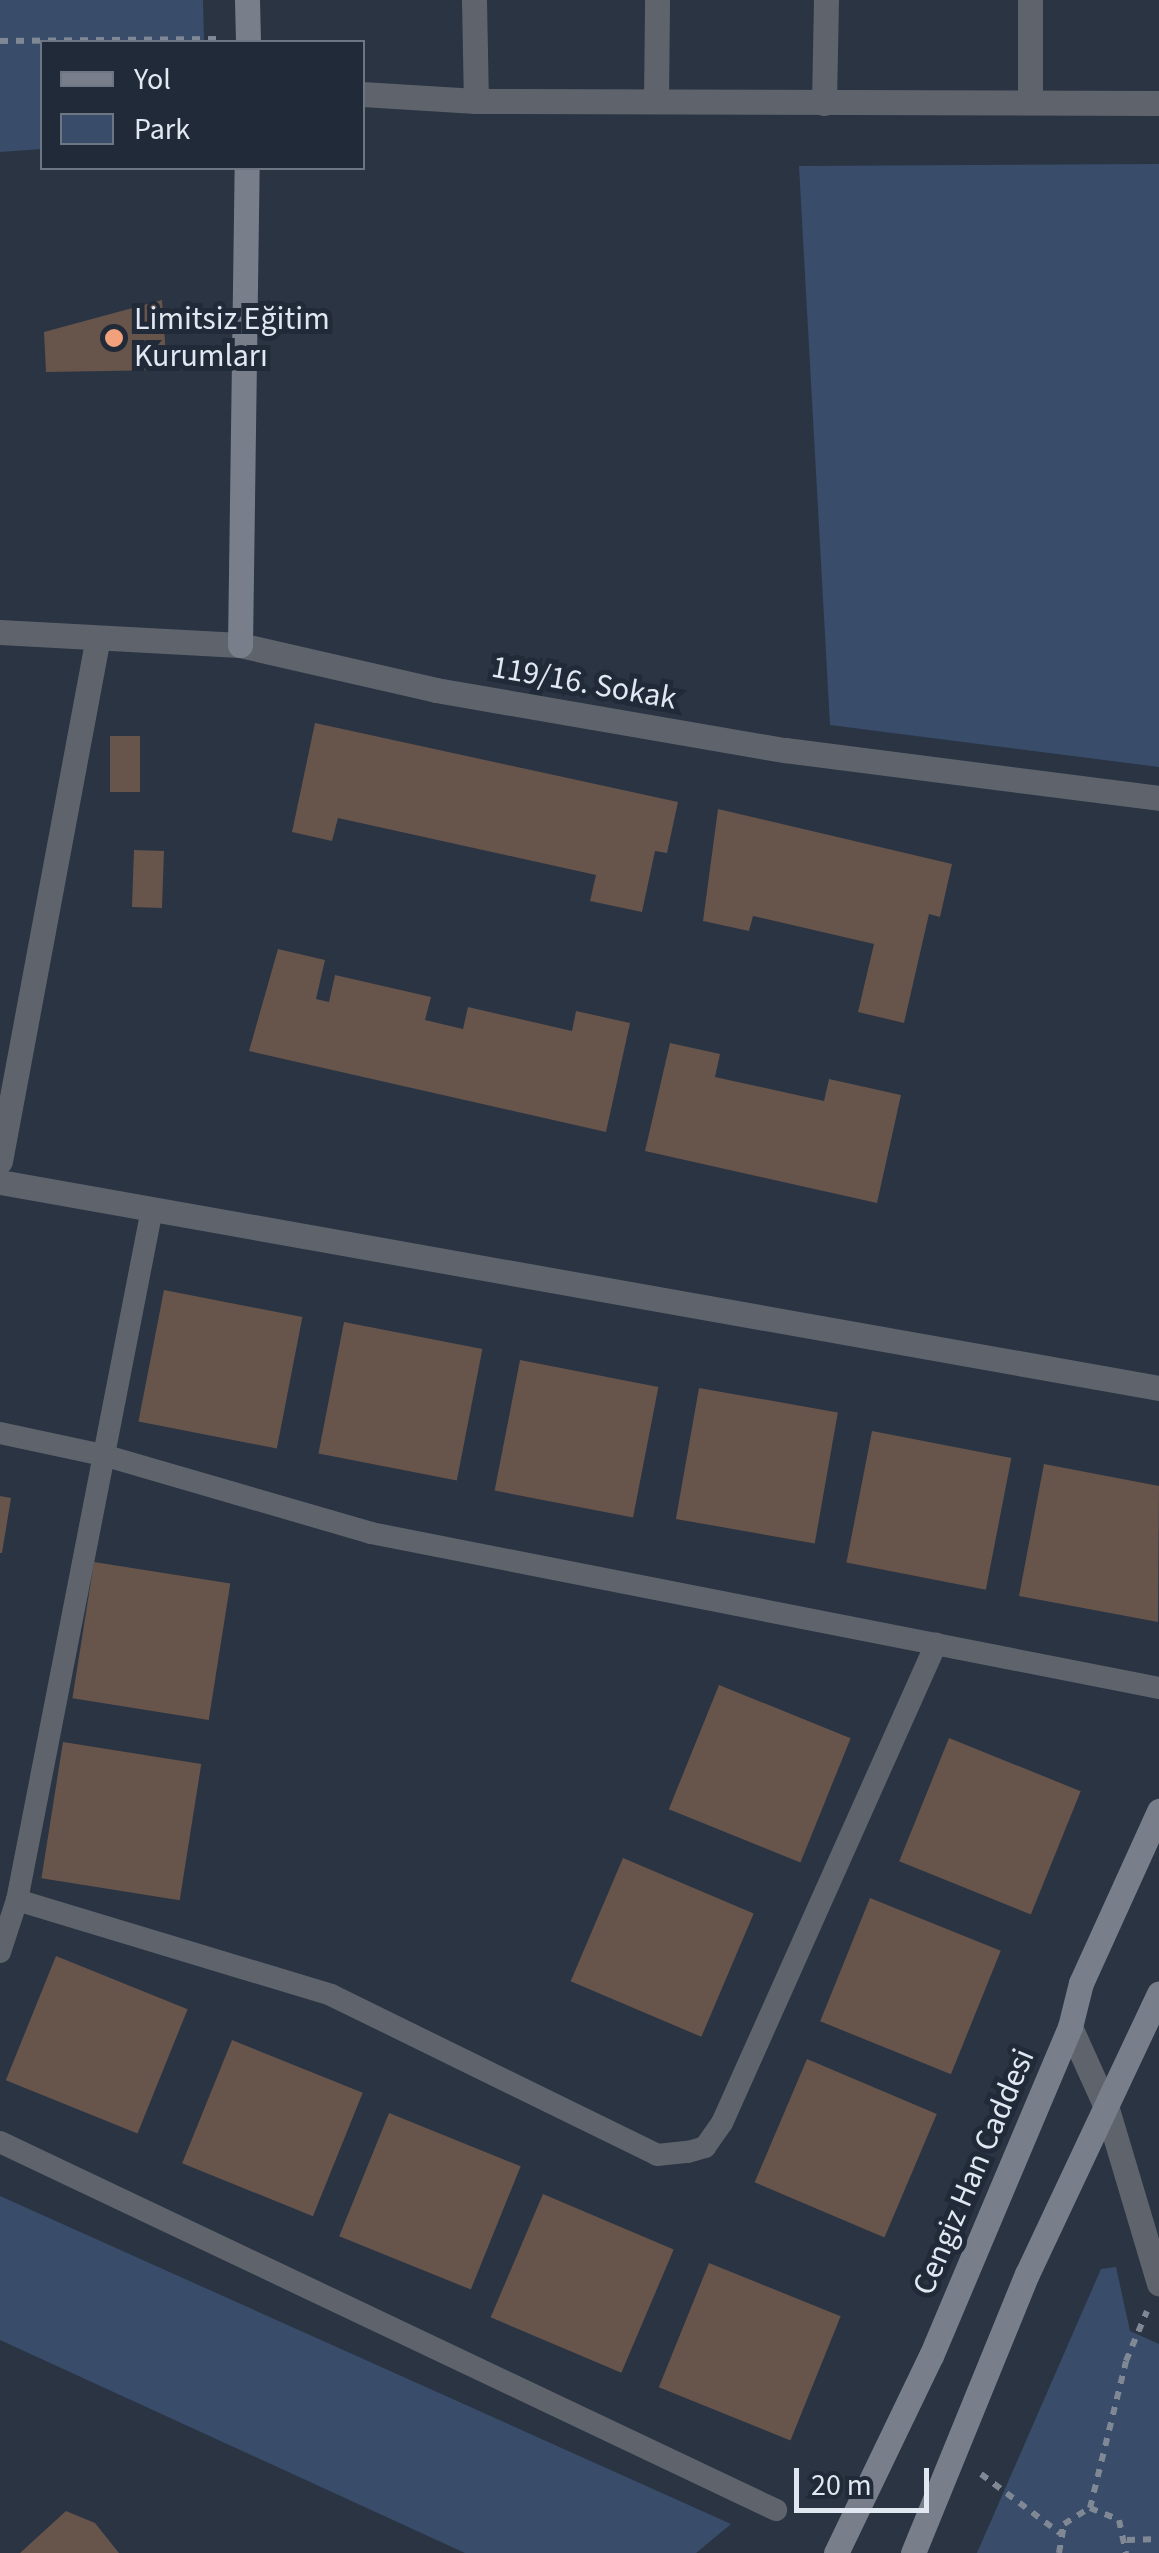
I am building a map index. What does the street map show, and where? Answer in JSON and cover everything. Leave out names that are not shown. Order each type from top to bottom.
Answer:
[{"type":"main road","points":[[247,0],[248,40]]},
{"type":"main road","points":[[240,645],[247,170]]},
{"type":"main road","name":"Cengiz Han Caddesi","points":[[836,2553],[932,2356],[1070,2027],[1081,1982],[1159,1811]]},
{"type":"main road","points":[[913,2553],[1027,2274],[1159,1993]]},
{"type":"street","points":[[474,0],[476,101]]},
{"type":"street","points":[[656,100],[657,0]]},
{"type":"street","points":[[824,104],[826,0]]},
{"type":"street","points":[[1030,0],[1030,101]]},
{"type":"street","points":[[365,94],[476,101],[1159,103]]},
{"type":"street","name":"119/16. Sokak","points":[[0,632],[97,642],[240,645],[436,690],[766,747],[1159,798]]},
{"type":"street","points":[[0,1161],[97,642]]},
{"type":"street","points":[[0,1182],[1159,1388]]},
{"type":"street","points":[[1070,2027],[1107,2109],[1159,2283]]},
{"type":"lane","points":[[0,1952],[17,1900],[11,1864],[103,1455],[152,1209]]},
{"type":"lane","points":[[0,1434],[103,1455],[371,1533],[1159,1688]]},
{"type":"lane","points":[[17,1900],[331,1994],[657,2155],[688,2152],[705,2147],[722,2123],[936,1644]]},
{"type":"lane","points":[[0,2142],[776,2510]]},
{"type":"path","points":[[0,40],[248,40]]},
{"type":"path","points":[[1090,2508],[1126,2361],[1159,2283]]},
{"type":"path","points":[[954,2453],[1060,2533]]},
{"type":"path","points":[[1059,2553],[1060,2533],[1075,2513],[1090,2508],[1119,2520],[1127,2540],[1126,2553]]},
{"type":"path","points":[[1127,2540],[1159,2538]]},
{"type":"green space","points":[[0,0],[203,0],[204,40],[40,40],[40,149],[0,152]]},
{"type":"green space","points":[[1159,164],[1159,767],[830,725],[799,166]]},
{"type":"green space","points":[[0,2196],[731,2524],[696,2553],[465,2553],[0,2340]]},
{"type":"green space","points":[[1116,2267],[1130,2331],[1159,2344],[1159,2553],[977,2553],[1101,2269]]},
{"type":"building","points":[[162,300],[167,370],[46,372],[44,332]]},
{"type":"building","points":[[315,723],[678,802],[667,853],[655,851],[642,912],[590,901],[596,875],[338,818],[332,841],[292,832]]},
{"type":"building","points":[[110,736],[140,736],[140,792],[110,792]]},
{"type":"building","points":[[718,809],[952,864],[940,917],[929,914],[904,1023],[858,1012],[874,944],[753,916],[749,931],[703,921]]},
{"type":"building","points":[[134,850],[164,851],[162,908],[132,907]]},
{"type":"building","points":[[278,949],[325,960],[316,999],[329,1002],[335,975],[431,997],[425,1020],[463,1029],[468,1007],[572,1031],[576,1011],[630,1023],[606,1132],[249,1051]]},
{"type":"building","points":[[670,1043],[720,1054],[715,1077],[824,1101],[829,1079],[901,1095],[877,1203],[645,1151]]},
{"type":"building","points":[[164,1290],[302,1317],[277,1448],[138,1422]]},
{"type":"building","points":[[344,1322],[482,1349],[457,1480],[318,1454]]},
{"type":"building","points":[[520,1360],[658,1387],[633,1517],[495,1491]]},
{"type":"building","points":[[699,1388],[838,1412],[815,1543],[676,1519]]},
{"type":"building","points":[[872,1431],[1011,1458],[986,1590],[846,1563]]},
{"type":"building","points":[[1044,1464],[1159,1486],[1158,1622],[1019,1596]]},
{"type":"building","points":[[0,1496],[11,1498],[2,1553],[0,1553]]},
{"type":"building","points":[[94,1562],[230,1584],[209,1720],[72,1698]]},
{"type":"building","points":[[719,1685],[851,1738],[800,1862],[669,1809]]},
{"type":"building","points":[[949,1738],[1081,1791],[1031,1915],[899,1861]]},
{"type":"building","points":[[63,1742],[201,1764],[180,1900],[41,1878]]},
{"type":"building","points":[[623,1858],[754,1913],[701,2037],[571,1981]]},
{"type":"building","points":[[870,1898],[1001,1951],[951,2074],[820,2021]]},
{"type":"building","points":[[56,1956],[188,2009],[137,2133],[6,2080]]},
{"type":"building","points":[[232,2040],[363,2093],[313,2216],[182,2163]]},
{"type":"building","points":[[807,2059],[937,2114],[884,2237],[755,2182]]},
{"type":"building","points":[[389,2113],[521,2166],[471,2290],[339,2236]]},
{"type":"building","points":[[543,2194],[674,2249],[621,2373],[491,2317]]},
{"type":"building","points":[[709,2263],[841,2316],[790,2440],[659,2387]]},
{"type":"building","points":[[66,2511],[95,2523],[119,2553],[20,2553]]},
{"type":"place","name":"Limitsiz Eğitim Kurumları","points":[[114,338]]}]
